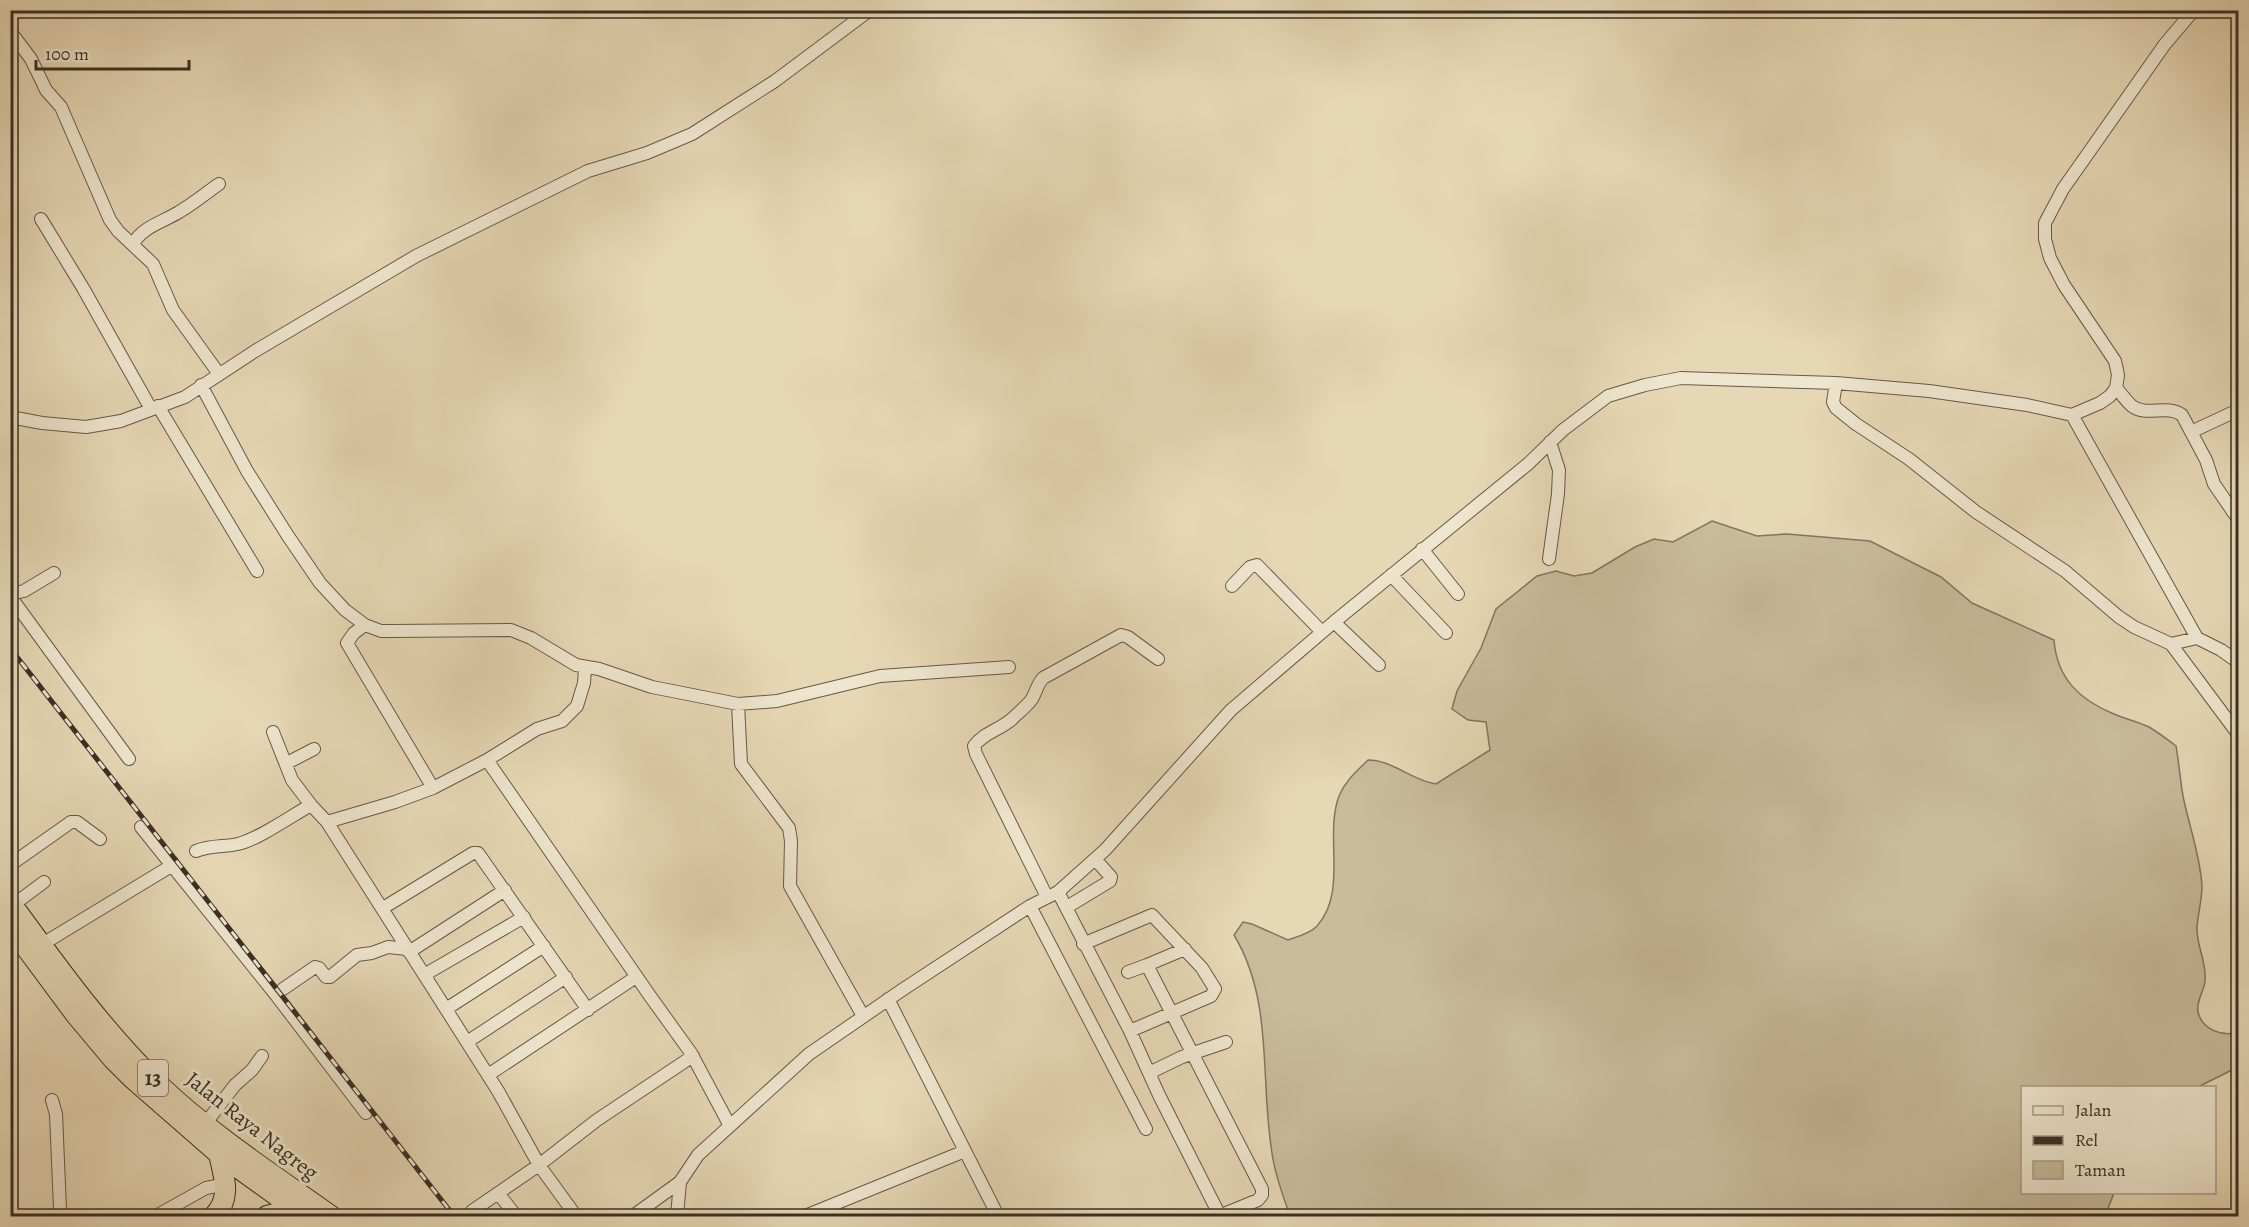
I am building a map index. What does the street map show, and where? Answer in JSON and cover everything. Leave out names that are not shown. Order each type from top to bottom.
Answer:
[{"type":"highway","name":"Jalan Raya Nagreg","points":[[12,904],[77,994],[157,1083],[266,1172],[331,1216]]},
{"type":"highway","name":"Jalan Raya Nagreg","points":[[10,926],[69,1006],[113,1059],[287,1214]]},
{"type":"highway","points":[[214,1216],[220,1210],[226,1194],[219,1155]]},
{"type":"street","points":[[10,417],[86,427],[121,421],[185,397],[219,374],[416,256],[588,171],[646,153],[692,134],[775,81],[870,10]]},
{"type":"street","points":[[633,1216],[680,1182],[698,1155],[809,1054],[888,999],[1052,894],[1095,859],[1231,710],[1422,549],[1528,464],[1563,430],[1608,396],[1681,378],[1836,383],[1929,391],[2027,405],[2072,415],[2110,396],[2116,388],[2118,375],[2115,361],[2064,285],[2050,258],[2045,239],[2045,223],[2063,189],[2144,73],[2194,10]]},
{"type":"street","points":[[10,31],[31,59],[46,90],[61,107],[110,220],[153,264],[173,310],[219,374]]},
{"type":"street","points":[[132,244],[144,231],[180,212],[219,184]]},
{"type":"street","points":[[41,219],[154,407],[257,571]]},
{"type":"street","points":[[1836,383],[1833,402],[1836,408],[1856,424],[1909,459],[1976,512],[2065,571],[2119,617],[2134,627],[2171,644],[2238,734]]},
{"type":"street","points":[[201,385],[248,471],[320,583],[345,610],[365,625],[381,631],[511,630],[531,638],[566,660],[585,668],[599,669],[652,687],[738,704],[777,701],[880,676],[1009,667]]},
{"type":"street","points":[[2116,388],[2131,405],[2140,409],[2179,412],[2186,419],[2206,460],[2214,484],[2238,519]]},
{"type":"street","points":[[2191,432],[2238,410]]},
{"type":"street","points":[[2072,415],[2197,638],[2238,662]]},
{"type":"street","points":[[1549,559],[1559,470],[1550,442]]},
{"type":"street","points":[[1422,549],[1458,594]]},
{"type":"street","points":[[1232,586],[1250,567],[1257,565],[1322,632]]},
{"type":"street","points":[[54,573],[24,591],[10,595],[129,759]]},
{"type":"street","points":[[1391,575],[1446,633]]},
{"type":"street","points":[[1334,622],[1379,665]]},
{"type":"street","points":[[365,625],[354,633],[346,644],[433,788]]},
{"type":"street","points":[[1148,965],[1262,1189],[1262,1195],[1258,1200],[1220,1216],[1159,1095],[1130,1031],[1083,944],[1066,907],[1052,894],[976,754],[974,746],[980,737],[1004,726],[1013,718],[1033,698],[1037,685],[1043,678],[1121,635],[1128,637],[1158,658]]},
{"type":"street","points":[[2171,644],[2197,638]]},
{"type":"street","points":[[327,822],[433,788],[487,760],[537,729],[562,721],[571,714],[581,696],[585,668]]},
{"type":"street","points":[[738,704],[741,764],[789,828],[790,886],[863,1016]]},
{"type":"street","points":[[273,732],[292,780],[327,822],[488,1075],[539,1165],[576,1216]]},
{"type":"street","points":[[287,764],[314,749]]},
{"type":"street","points":[[487,760],[693,1056],[730,1126]]},
{"type":"street","points":[[196,851],[204,847],[238,844],[250,840],[311,805]]},
{"type":"street","points":[[10,865],[71,822],[77,822],[100,839]]},
{"type":"street","points":[[141,827],[279,992],[366,1113]]},
{"type":"street","points":[[383,908],[475,853],[480,855],[588,1010]]},
{"type":"street","points":[[1066,907],[1110,881],[1111,877],[1095,859]]},
{"type":"street","points":[[42,945],[172,864]]},
{"type":"street","points":[[12,904],[44,882]]},
{"type":"street","points":[[279,992],[315,967],[319,968],[326,977],[330,977],[357,956],[388,947],[408,951],[505,890]]},
{"type":"street","points":[[1030,906],[1146,1129]]},
{"type":"street","points":[[1083,944],[1152,915],[1202,968],[1215,989],[1211,996],[1130,1031]]},
{"type":"street","points":[[424,975],[524,917]]},
{"type":"street","points":[[446,1009],[544,946]]},
{"type":"street","points":[[1128,972],[1185,949]]},
{"type":"street","points":[[467,1042],[566,977]]},
{"type":"street","points":[[488,1075],[636,977]]},
{"type":"street","points":[[888,999],[998,1216]]},
{"type":"street","points":[[1149,1073],[1226,1042]]},
{"type":"street","points":[[205,1124],[235,1085],[252,1070],[262,1056]]},
{"type":"street","points":[[472,1211],[539,1165],[597,1120],[693,1056]]},
{"type":"street","points":[[52,1100],[56,1114],[60,1209],[63,1216]]},
{"type":"street","points":[[805,1216],[965,1151]]},
{"type":"street","points":[[677,1216],[680,1182]]},
{"type":"street","points":[[156,1216],[206,1188],[226,1184]]},
{"type":"street","points":[[498,1193],[516,1216]]},
{"type":"green space","points":[[1712,521],[1757,536],[1787,534],[1870,541],[1941,577],[1972,603],[2054,640],[2056,654],[2065,677],[2081,695],[2118,716],[2149,727],[2176,746],[2183,796],[2197,851],[2202,886],[2197,934],[2205,981],[2198,1012],[2208,1028],[2214,1031],[2226,1034],[2238,1032],[2238,1067],[2200,1086],[2021,1086],[2021,1194],[2114,1194],[2105,1216],[1290,1216],[1273,1159],[1261,1016],[1247,961],[1234,935],[1243,922],[1288,940],[1308,933],[1317,926],[1326,912],[1334,880],[1334,828],[1339,796],[1348,781],[1368,760],[1386,763],[1419,779],[1436,784],[1490,750],[1486,722],[1468,720],[1452,709],[1457,691],[1481,648],[1496,609],[1537,576],[1556,571],[1574,576],[1592,573],[1635,547],[1654,539],[1673,542]]},
{"type":"railway","points":[[10,648],[454,1216]]}]
